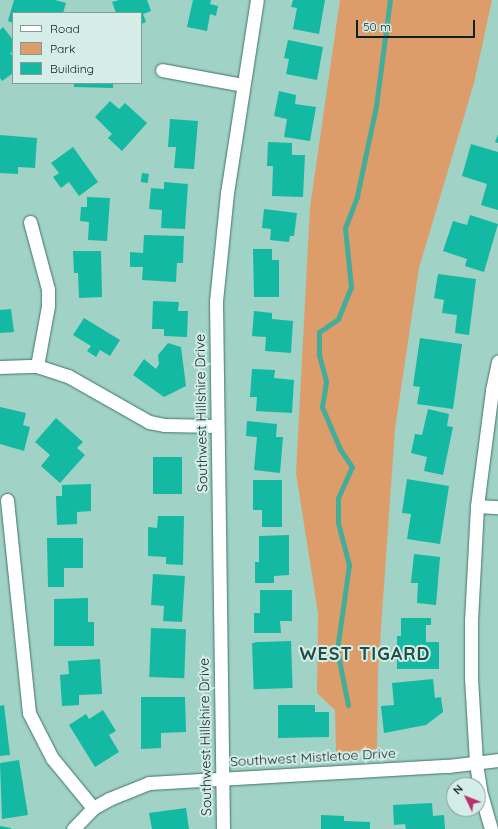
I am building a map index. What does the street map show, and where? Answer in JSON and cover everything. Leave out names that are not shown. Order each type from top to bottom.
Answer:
[{"type":"street","name":"Southwest Hillshire Drive","points":[[223,829],[216,301],[227,193],[257,0]]},
{"type":"street","points":[[162,70],[243,85]]},
{"type":"street","points":[[30,222],[48,289],[48,306],[37,366]]},
{"type":"street","points":[[491,829],[481,795],[476,762],[471,677],[471,621],[476,506],[490,398],[498,362]]},
{"type":"street","points":[[0,367],[37,366],[88,386],[149,422],[164,425],[218,426]]},
{"type":"street","points":[[6,500],[29,713],[52,758],[93,808]]},
{"type":"street","points":[[476,506],[498,507]]},
{"type":"street","name":"Southwest Mistletoe Drive","points":[[73,829],[93,808],[121,793],[149,783],[498,760]]},
{"type":"green space","points":[[340,0],[492,0],[474,83],[419,268],[395,429],[378,671],[377,749],[336,753],[335,710],[317,693],[318,613],[296,473],[310,207]]},
{"type":"building","points":[[14,0],[55,0],[66,3],[63,12],[12,12],[12,23],[8,21]]},
{"type":"building","points":[[119,0],[147,0],[151,11],[143,14],[146,22],[142,24],[142,12],[116,12],[112,2]]},
{"type":"building","points":[[193,0],[211,0],[210,4],[218,6],[216,16],[210,14],[207,31],[187,27]]},
{"type":"building","points":[[293,0],[325,0],[319,34],[293,29],[297,8],[291,7]]},
{"type":"building","points":[[3,27],[12,39],[12,52],[10,53],[12,56],[12,74],[2,81],[0,78],[0,30]]},
{"type":"building","points":[[288,40],[323,47],[317,80],[286,74],[289,59],[284,58]]},
{"type":"building","points":[[74,84],[113,84],[113,88],[74,87]]},
{"type":"building","points":[[279,91],[296,95],[295,104],[316,107],[310,141],[284,137],[287,119],[274,116]]},
{"type":"building","points":[[110,101],[119,109],[125,103],[147,123],[122,151],[108,138],[112,134],[95,117]]},
{"type":"building","points":[[170,119],[198,121],[194,169],[174,168],[176,147],[168,147]]},
{"type":"building","points":[[498,134],[498,143],[495,142]]},
{"type":"building","points":[[0,135],[37,138],[35,168],[18,167],[18,174],[0,173]]},
{"type":"building","points":[[268,142],[292,143],[292,155],[305,155],[303,197],[272,196],[273,166],[267,166]]},
{"type":"building","points":[[471,144],[498,152],[498,210],[481,205],[487,184],[462,176]]},
{"type":"building","points":[[73,147],[98,182],[79,196],[69,182],[61,188],[53,177],[59,173],[51,163]]},
{"type":"building","points":[[142,173],[149,174],[148,183],[141,182]]},
{"type":"building","points":[[164,182],[188,184],[185,229],[161,228],[162,210],[149,209],[151,188],[164,189]]},
{"type":"building","points":[[87,197],[110,198],[107,241],[88,240],[89,222],[80,221],[81,207],[87,207]]},
{"type":"building","points":[[264,209],[297,213],[294,236],[290,236],[289,242],[270,240],[271,229],[262,228]]},
{"type":"building","points":[[470,215],[498,224],[484,272],[465,266],[467,259],[443,251],[453,221],[467,225]]},
{"type":"building","points":[[144,235],[184,236],[183,263],[177,263],[176,282],[142,280],[143,267],[130,267],[130,252],[143,253]]},
{"type":"building","points":[[253,249],[272,249],[272,260],[279,260],[279,297],[254,297]]},
{"type":"building","points":[[73,251],[101,251],[102,297],[79,298],[78,273],[74,273]]},
{"type":"building","points":[[438,274],[476,279],[469,335],[455,333],[457,315],[442,313],[444,300],[434,298]]},
{"type":"building","points":[[153,301],[179,302],[178,311],[188,311],[187,337],[164,336],[164,329],[152,329]]},
{"type":"building","points":[[11,309],[14,332],[0,333],[0,310]]},
{"type":"building","points":[[254,311],[272,313],[272,319],[293,321],[291,353],[265,351],[266,337],[252,336]]},
{"type":"building","points":[[84,318],[120,340],[110,356],[100,350],[96,357],[87,351],[91,346],[73,335]]},
{"type":"building","points":[[420,338],[462,344],[453,409],[417,404],[420,387],[413,386]]},
{"type":"building","points":[[168,343],[181,347],[186,386],[164,397],[133,375],[144,359],[156,369],[159,364],[158,355]]},
{"type":"building","points":[[252,369],[275,370],[274,378],[294,380],[292,413],[256,411],[257,397],[250,397]]},
{"type":"building","points":[[0,407],[26,413],[23,425],[30,427],[24,451],[0,444]]},
{"type":"building","points":[[428,409],[449,414],[447,426],[453,427],[443,475],[424,471],[427,457],[411,453],[415,434],[422,435]]},
{"type":"building","points":[[56,418],[83,442],[77,448],[85,455],[60,483],[41,466],[50,455],[35,442]]},
{"type":"building","points":[[247,421],[277,424],[276,437],[283,437],[280,473],[254,470],[257,437],[246,436]]},
{"type":"building","points":[[153,457],[182,457],[182,494],[153,494]]},
{"type":"building","points":[[407,479],[449,486],[440,544],[407,539],[411,514],[402,513]]},
{"type":"building","points":[[253,480],[282,480],[282,527],[262,527],[262,510],[253,510]]},
{"type":"building","points":[[91,484],[91,511],[77,512],[77,524],[57,525],[56,496],[62,496],[62,485]]},
{"type":"building","points":[[158,516],[184,516],[183,565],[166,564],[166,557],[148,556],[148,527],[157,528]]},
{"type":"building","points":[[289,535],[289,575],[274,576],[274,583],[255,583],[255,562],[259,562],[259,536]]},
{"type":"building","points":[[47,538],[83,538],[83,568],[64,568],[64,587],[48,587]]},
{"type":"building","points":[[414,554],[440,557],[436,605],[417,603],[418,583],[411,583]]},
{"type":"building","points":[[153,574],[185,576],[182,622],[163,621],[164,606],[151,605]]},
{"type":"building","points":[[260,590],[292,590],[292,621],[280,621],[281,633],[254,633],[254,613],[260,613]]},
{"type":"building","points":[[88,598],[88,622],[94,622],[94,646],[54,646],[54,599]]},
{"type":"building","points":[[401,618],[431,618],[431,625],[426,625],[426,642],[439,642],[439,669],[397,669],[397,636],[401,636]]},
{"type":"building","points":[[151,628],[186,629],[184,678],[149,677]]},
{"type":"building","points":[[291,641],[293,688],[254,689],[252,642]]},
{"type":"building","points":[[100,659],[102,694],[79,695],[79,705],[62,706],[60,675],[69,674],[68,661]]},
{"type":"building","points":[[433,679],[435,698],[441,697],[443,712],[426,725],[384,733],[381,706],[394,705],[392,683]]},
{"type":"building","points":[[141,697],[185,697],[186,732],[161,733],[161,748],[141,749]]},
{"type":"building","points":[[4,705],[10,755],[0,756],[0,706]]},
{"type":"building","points":[[278,705],[315,705],[315,712],[329,712],[329,737],[278,738]]},
{"type":"building","points":[[103,710],[116,731],[109,735],[119,752],[95,767],[69,725],[86,714],[89,719]]},
{"type":"building","points":[[19,760],[28,815],[2,819],[0,763]]},
{"type":"building","points":[[432,803],[433,816],[444,815],[445,829],[406,829],[405,824],[394,825],[393,805]]},
{"type":"building","points":[[186,808],[189,829],[152,829],[149,813]]},
{"type":"building","points":[[321,815],[344,816],[344,821],[370,822],[370,829],[321,829]]},
{"type":"building","points":[[0,826],[11,828],[11,829],[0,829]]},
{"type":"waterway","points":[[348,705],[337,650],[349,565],[338,523],[338,498],[352,467],[340,449],[322,407],[326,381],[319,354],[319,332],[338,319],[351,287],[345,228],[357,196],[376,106],[390,0]]},
{"type":"district","name":"WEST TIGARD","points":[[365,654]]}]
